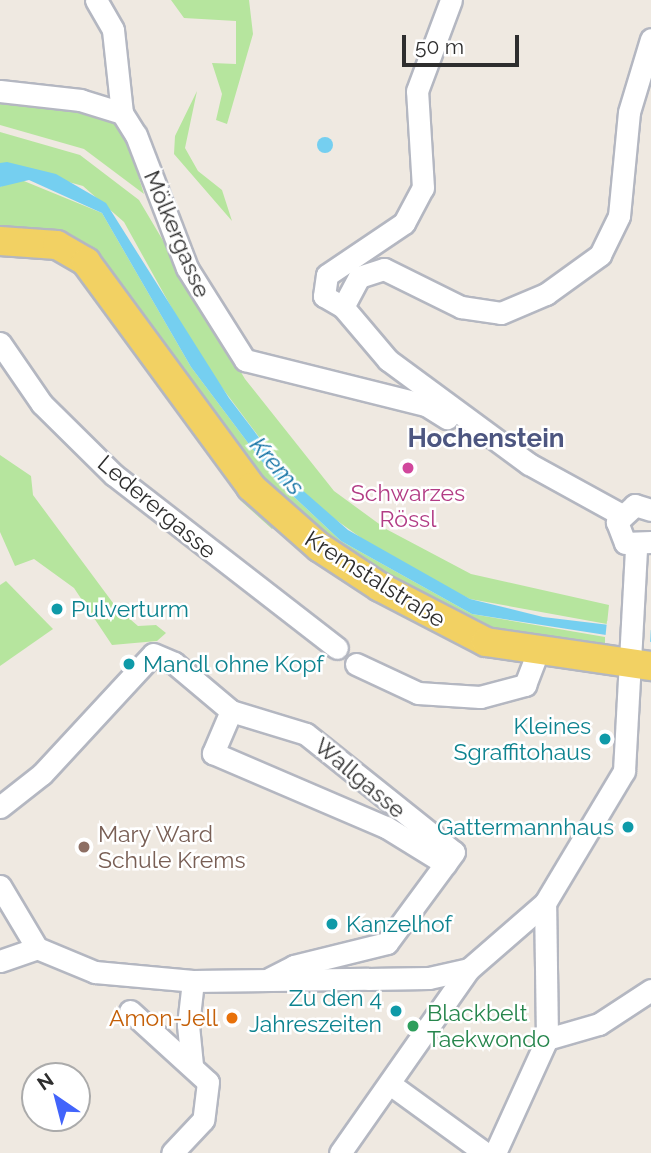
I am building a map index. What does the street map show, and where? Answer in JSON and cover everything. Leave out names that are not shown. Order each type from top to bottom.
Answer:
[{"type":"main road","name":"Kremstalstraße","points":[[0,242],[57,245],[86,262],[124,306],[231,465],[319,547],[442,623],[537,654],[636,659]]},
{"type":"street","name":"Mölkergasse","points":[[96,0],[113,30],[122,113],[187,268],[237,353],[345,389],[426,405],[487,443],[509,449]]},
{"type":"street","points":[[451,0],[417,91],[423,188],[404,223],[327,275],[324,296],[343,307],[388,360],[509,449],[620,514]]},
{"type":"street","points":[[343,307],[359,278],[384,269],[461,307],[501,313],[546,294],[600,255],[619,216],[629,112],[651,39]]},
{"type":"street","points":[[0,91],[80,100],[122,113]]},
{"type":"street","name":"Lederergasse","points":[[0,343],[42,404],[114,475],[337,649]]},
{"type":"street","points":[[620,514],[648,503]]},
{"type":"street","points":[[340,1153],[447,1005],[469,969],[545,902],[624,771],[636,659],[631,596],[644,544],[620,538],[620,514]]},
{"type":"street","name":"Wallgasse","points":[[7,801],[42,774],[153,654],[174,663],[231,711],[311,737],[450,858]]},
{"type":"street","points":[[356,664],[418,693],[480,697],[525,685],[537,654]]},
{"type":"street","points":[[231,711],[213,753],[361,815],[450,858],[387,943],[294,966],[270,978]]},
{"type":"street","points":[[0,886],[37,948],[75,967],[193,981],[429,978],[469,969]]},
{"type":"street","points":[[495,1153],[547,1039],[545,902]]},
{"type":"street","points":[[0,961],[37,948]]},
{"type":"street","points":[[192,1065],[188,1026],[193,981]]},
{"type":"street","points":[[547,1039],[599,1024],[651,990]]},
{"type":"street","points":[[130,1011],[208,1082],[203,1121],[172,1153]]},
{"type":"street","points":[[390,1084],[485,1153]]},
{"type":"green space","points":[[171,0],[249,0],[253,34],[227,124],[216,120],[222,94],[212,63],[236,64],[236,21],[184,18]]},
{"type":"green space","points":[[197,91],[185,148],[198,171],[222,190],[232,221],[174,154],[175,136]]},
{"type":"green space","points":[[0,96],[109,115],[127,139],[144,194],[84,149],[0,125]]},
{"type":"green space","points":[[0,132],[80,155],[139,200],[245,379],[334,491],[386,529],[471,574],[609,605],[607,624],[470,599],[396,563],[325,512],[292,481],[199,357],[124,222],[83,186],[0,163]]},
{"type":"green space","points":[[19,179],[102,213],[191,367],[276,480],[341,541],[472,614],[605,637],[605,644],[472,627],[324,539],[258,481],[107,271],[0,232],[0,187]]},
{"type":"green space","points":[[0,455],[31,476],[33,495],[116,607],[138,626],[156,625],[166,633],[157,641],[112,645],[74,588],[34,559],[15,566],[0,532]]},
{"type":"green space","points":[[225,476],[274,527],[272,529],[241,501]]},
{"type":"green space","points":[[6,581],[53,629],[0,666],[0,585]]},
{"type":"water","points":[[325,137],[331,139],[331,151],[325,153],[319,151],[317,145],[319,139]]},
{"type":"water","name":"Krems","points":[[7,162],[56,174],[106,203],[229,398],[292,481],[348,530],[470,599],[543,617],[651,630],[651,642],[472,614],[341,541],[276,480],[191,367],[102,213],[29,180],[0,187],[0,163]]},
{"type":"pier","points":[[607,621],[651,626],[650,645],[605,641]]},
{"type":"place","name":"Schwarzes Rössl","points":[[408,468]]},
{"type":"place","name":"Pulverturm","points":[[57,609]]},
{"type":"place","name":"Mandl ohne Kopf","points":[[129,664]]},
{"type":"place","name":"Kleines Sgraffitohaus","points":[[605,739]]},
{"type":"place","name":"Gattermannhaus","points":[[628,827]]},
{"type":"place","name":"Mary Ward Schule Krems","points":[[84,847]]},
{"type":"place","name":"Kanzelhof","points":[[332,924]]},
{"type":"place","name":"Zu den 4 Jahreszeiten","points":[[396,1011]]},
{"type":"place","name":"Amon-Jell","points":[[232,1018]]},
{"type":"place","name":"Blackbelt Taekwondo","points":[[413,1026]]},
{"type":"district","name":"Hochenstein","points":[[486,439]]}]
